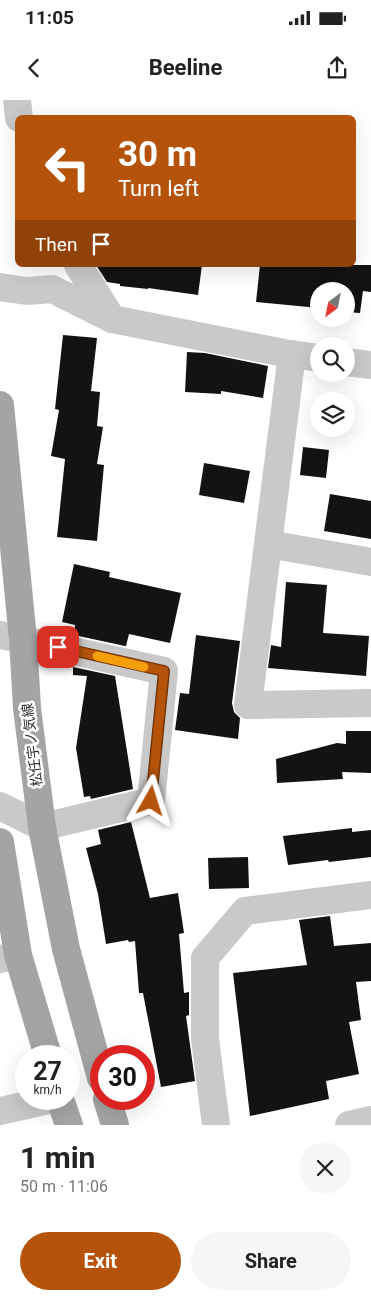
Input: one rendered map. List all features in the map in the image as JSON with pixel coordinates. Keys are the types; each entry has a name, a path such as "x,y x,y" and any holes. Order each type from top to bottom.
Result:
{"main road":[{"name":"松任宇ノ気線","path":"0,405 11,637 27,708 42,827 66,949 92,1045"},
{"path":"0,842 9,957 44,1045"},
{"path":"64,1110 69,1125"},
{"path":"110,1110 114,1125"}],"street":[{"path":"17,100 19,115"},
{"path":"52,289 68,267"},
{"path":"79,267 112,320"},
{"path":"0,287 27,291 52,289 112,320 310,357"},
{"path":"292,354 248,705 371,703"},
{"path":"355,363 371,365"},
{"path":"268,544 371,562"},
{"path":"0,806 42,827 151,801 164,671 11,637"},
{"path":"216,1125 206,1039 205,958 245,910 371,895"},
{"path":"0,1111 15,1108"},
{"path":"349,1125 371,1120"}],"building":[{"path":"356,265 371,265 371,292 363,291 360,313 355,313 355,282 310,282 310,307 256,302 260,267 356,267"},
{"path":"97,267 202,267 198,295 120,286 120,284 107,282"},
{"path":"63,335 97,338 91,391 100,392 97,426 103,427 97,464 104,465 97,541 57,537 65,459 51,456 59,410 55,409"},
{"path":"187,352 205,353 268,366 263,398 221,391 221,394 185,392"},
{"path":"303,447 329,450 326,478 300,475"},
{"path":"204,463 250,471 244,503 199,495"},
{"path":"330,494 371,501 371,539 324,531"},
{"path":"74,564 110,572 109,577 181,593 170,643 129,634 125,646 74,635 75,625 62,622"},
{"path":"286,582 327,585 323,633 369,636 366,676 268,668 271,645 281,647"},
{"path":"196,635 240,641 232,703 234,712 240,718 238,739 175,730 180,693 189,694"},
{"path":"73,667 115,676 133,789 91,799 90,796 84,797 76,748 87,676 73,675"},
{"path":"346,731 371,731 371,773 342,772 343,779 277,783 276,759 337,743 346,744"},
{"path":"131,822 150,898 178,893 184,933 179,934 184,993 189,992 189,1015 186,1016 195,1081 161,1087 155,1056 155,1045 153,1045 143,993 139,993 135,941 129,942 128,940 106,944 98,894 86,848 101,844 98,830"},
{"path":"352,828 352,832 371,830 371,857 288,865 283,836"},
{"path":"248,857 249,888 209,889 208,858"},
{"path":"330,916 334,946 371,943 371,981 356,982 361,1020 349,1022 359,1074 326,1081 329,1099 250,1116 233,973 307,965 299,920"}],"slow traffic":[{"path":"97,656 144,667"}],"route":[{"path":"58,647 164,671 151,801"}]}
